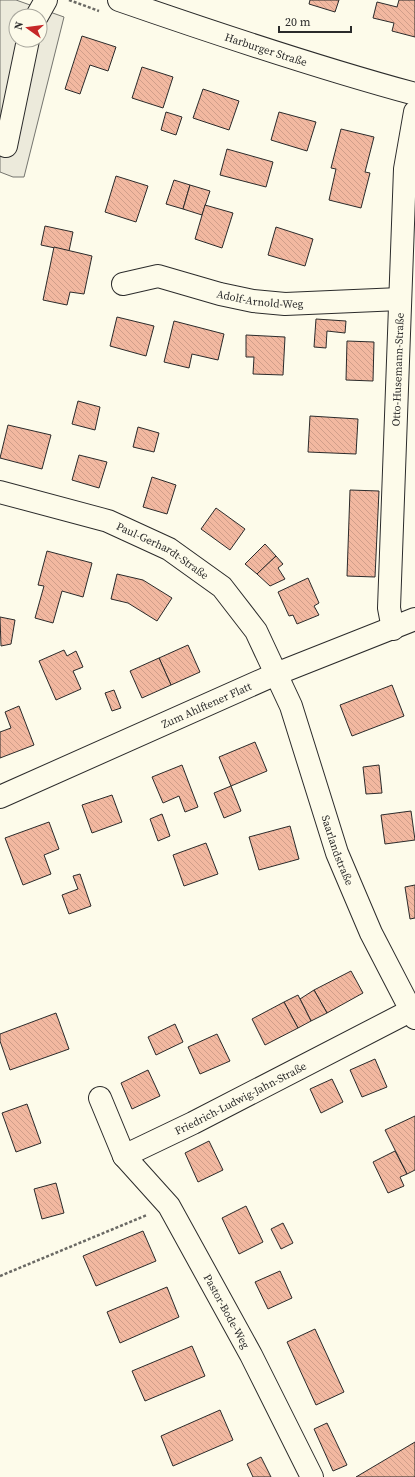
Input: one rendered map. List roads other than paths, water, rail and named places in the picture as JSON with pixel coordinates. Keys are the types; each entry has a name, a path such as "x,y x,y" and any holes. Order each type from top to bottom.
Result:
{"street":[{"name":"Harburger Straße","path":"119,0 203,30 344,75 415,94"},
{"path":"0,144 6,146 27,48"},
{"name":"Otto-Husemann-Straße","path":"394,629 389,608 405,169 414,117"},
{"name":"Adolf-Arnold-Weg","path":"123,284 158,276 253,301 285,304 400,299"},
{"name":"Paul-Gerhardt-Straße","path":"0,492 108,521 169,549 222,587 256,631 276,674"},
{"name":"Zum Ahlftener Flatt","path":"0,797 276,674 415,620"},
{"name":"Saarlandstraße","path":"276,674 291,706 337,853 371,933 413,1015"},
{"name":"Friedrich-Ludwig-Jahn-Straße","path":"124,1156 413,1015"},
{"path":"100,1098 124,1156"},
{"name":"Pastor-Bode-Weg","path":"124,1156 169,1206 251,1354 312,1477"}]}
